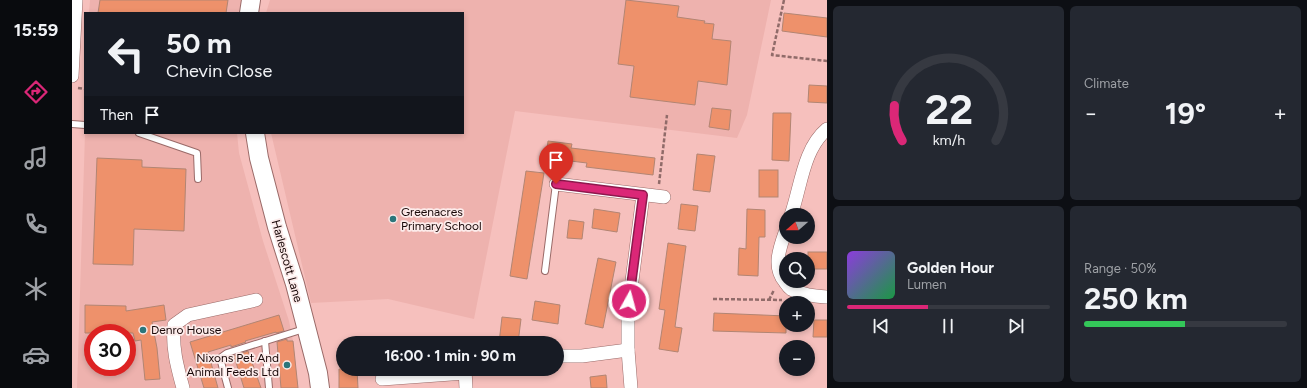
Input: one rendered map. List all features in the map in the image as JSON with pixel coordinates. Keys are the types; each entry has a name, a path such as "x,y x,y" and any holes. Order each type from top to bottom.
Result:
{"street":[{"path":"72,76 76,0"},
{"path":"249,12 251,0"},
{"path":"793,208 802,173 810,151 817,139 827,129"},
{"name":"Harlescott Lane","path":"254,134 277,227 295,284 318,373 320,388"},
{"path":"556,184 661,197"},
{"path":"632,388 628,350 628,312 643,195"},
{"path":"781,244 777,262 780,276 790,288 806,294 827,297"},
{"path":"183,388 174,353 174,325 188,315 256,300"},
{"path":"564,356 582,356 628,350"},
{"path":"382,379 413,376"},
{"path":"465,376 466,388"}],"lane":[{"path":"72,124 84,125"},
{"path":"142,134 197,152 198,179"},
{"path":"545,271 556,184"},
{"path":"228,388 220,358 227,353 306,329"},
{"path":"265,341 269,388"}],"path":[{"path":"784,0 772,55 827,61"},
{"path":"661,197 667,115"},
{"path":"713,299 779,300"}],"shaded area":[{"path":"90,0 241,0 239,12 89,12"},
{"name":"Greenacres Primary School","path":"270,0 771,0 747,115 737,138 515,111 474,319 388,299 311,303 271,134 464,134 464,12 266,12"},
{"path":"85,134 237,134 239,153 263,241 289,321 293,341 298,388 77,388"}],"building":[{"path":"100,0 228,0 226,12 98,12"},
{"path":"626,0 679,6 677,17 705,21 704,23 714,24 712,39 731,41 727,85 698,81 695,105 630,97 634,66 618,64"},
{"path":"784,13 827,18 827,37 782,31"},
{"path":"809,85 827,86 827,103 808,102"},
{"path":"712,108 731,110 729,130 709,127"},
{"path":"773,113 791,113 789,161 772,160"},
{"path":"548,141 572,144 571,148 655,158 653,175 586,167 587,163 546,158"},
{"path":"697,154 715,156 710,192 693,190"},
{"path":"97,158 142,160 142,167 186,169 184,231 134,229 133,265 93,264"},
{"path":"759,170 778,170 778,197 759,197"},
{"path":"526,171 544,173 527,279 510,276"},
{"path":"681,204 698,206 695,231 678,229"},
{"path":"594,209 620,213 617,232 592,228"},
{"path":"747,209 765,210 765,237 759,237 758,276 738,275 739,248 746,249"},
{"path":"569,220 584,222 582,239 567,238"},
{"path":"668,243 686,246 675,327 682,328 678,352 659,349 665,310 659,309"},
{"path":"815,252 827,252 827,269 815,269"},
{"path":"598,258 616,262 603,328 585,324"},
{"path":"535,301 560,305 558,324 532,320"},
{"path":"85,305 126,306 126,311 164,305 166,320 152,322 157,348 160,379 145,380 141,340 136,341 136,324 85,324"},
{"path":"714,313 779,316 779,332 786,333 713,331"},
{"path":"279,315 284,331 245,341 246,342 231,347 231,345 208,352 218,388 204,388 190,342"},
{"path":"502,317 521,319 519,336 500,336"},
{"path":"815,320 827,320 827,337 813,337 813,332 815,332"},
{"name":"Nixons Pet And Animal Feeds Ltd","path":"287,339 287,341 293,341 298,388 281,388 277,342"},
{"path":"248,351 261,388 244,388 234,356"},
{"path":"606,375 607,388 591,388 590,377"},
{"path":"339,376 357,376 358,388 339,388"}],"place":[{"name":"Greenacres Primary School","path":"393,219"},
{"name":"Denro House","path":"143,330"},
{"name":"Nixons Pet And Animal Feeds Ltd","path":"287,365"}],"route":[{"path":"556,184 643,195 629,301"}]}
